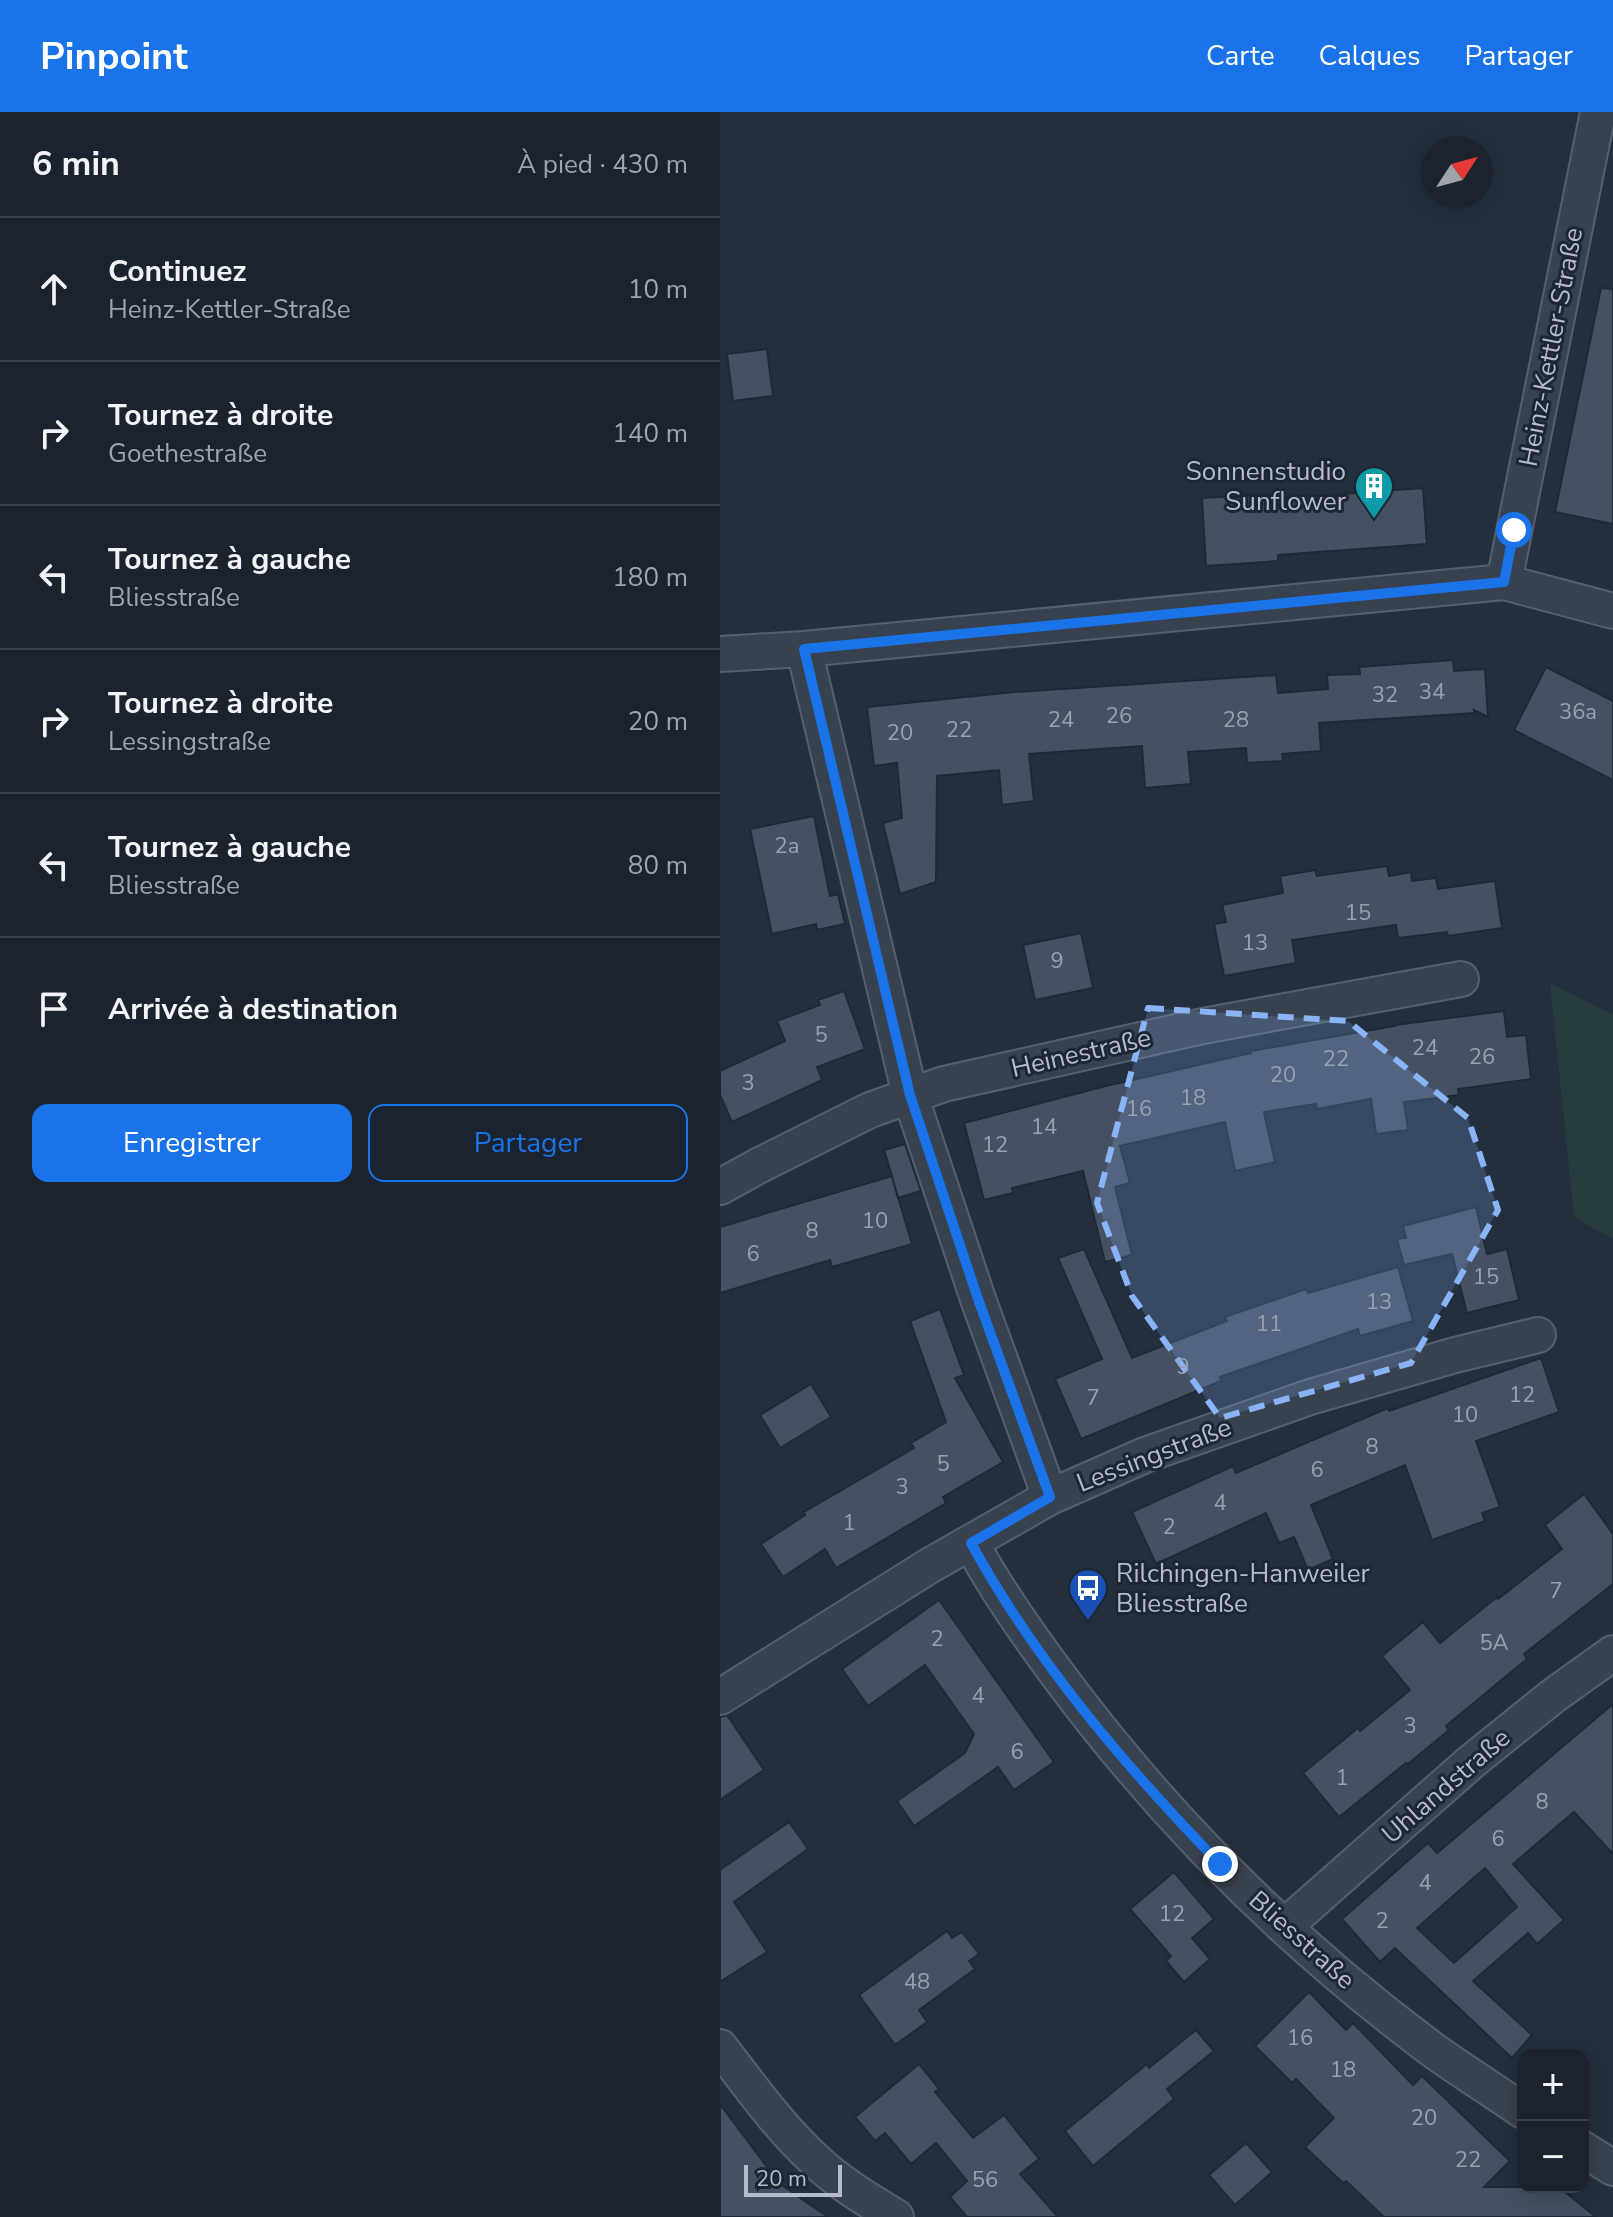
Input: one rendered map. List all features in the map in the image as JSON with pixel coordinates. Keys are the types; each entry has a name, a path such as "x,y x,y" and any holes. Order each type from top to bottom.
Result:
{"street":[{"name":"Heinz-Kettler-Straße","path":"1504,582 1598,112"},
{"path":"720,654 804,649 1504,582 1613,611"},
{"path":"804,649 910,1095 978,1299 1050,1497"},
{"name":"Heinestraße","path":"720,1187 870,1110 944,1084 1203,1026 1461,979"},
{"name":"Lessingstraße","path":"720,1697 929,1566 1050,1497 1145,1455 1310,1397 1455,1355 1538,1335"},
{"name":"Bliesstraße","path":"971,1543 994,1586 1109,1743 1188,1831 1345,1980 1434,2050 1517,2107"},
{"name":"Uhlandstraße","path":"1285,1926 1471,1762 1553,1696 1613,1653"},
{"path":"720,2047 783,2128 817,2162 896,2217"},
{"path":"1589,2153 1613,2168"}],"highlighted area":[{"path":"1148,1008 1348,1021 1468,1118 1498,1210 1411,1363 1220,1418 1132,1296 1097,1203"}],"green space":[{"path":"1550,983 1613,1015 1613,1239 1574,1217"}],"building":[{"path":"1601,288 1613,289 1613,524 1555,512"},
{"path":"767,349 773,396 733,401 727,354"},
{"path":"1423,488 1427,544 1278,555 1278,561 1206,566 1202,498 1274,494 1274,499"},
{"path":"1453,660 1454,671 1485,669 1488,717 1474,710 1475,713 1319,723 1321,751 1282,754 1283,761 1247,763 1246,748 1188,752 1191,784 1145,788 1142,746 1029,754 1034,801 1002,805 999,770 937,776 936,882 900,894 883,823 902,818 897,763 874,766 867,707 1015,692 1276,675 1278,693 1328,689 1327,675 1360,674 1359,667"},
{"path":"1546,667 1613,701 1613,780 1514,730"},
{"path":"814,816 830,896 838,894 845,924 817,930 816,924 772,934 750,829"},
{"path":"1387,866 1389,876 1411,872 1412,881 1436,878 1438,889 1495,881 1502,928 1448,936 1447,932 1398,938 1396,925 1292,940 1296,963 1224,976 1214,924 1226,922 1222,905 1283,893 1280,876 1315,870 1317,876"},
{"path":"1081,933 1093,988 1035,1000 1023,945"},
{"path":"844,991 865,1049 817,1067 822,1080 732,1122 720,1095 720,1071 785,1041 777,1021 820,1005 818,1000"},
{"path":"1504,1011 1507,1037 1526,1035 1531,1079 1458,1089 1459,1095 1404,1102 1408,1130 1376,1134 1371,1099 1317,1109 1316,1104 1264,1112 1275,1162 1235,1171 1225,1122 1120,1146 1130,1183 1115,1187 1132,1255 1105,1262 1083,1171 1012,1188 1013,1193 984,1200 964,1123 1251,1051 1395,1025"},
{"path":"905,1144 921,1191 898,1198 912,1244 832,1267 830,1260 720,1293 720,1227 892,1176 884,1150"},
{"path":"1476,1207 1487,1254 1507,1249 1519,1300 1467,1313 1452,1254 1404,1265 1397,1239 1406,1238 1403,1226"},
{"path":"1084,1249 1132,1358 1227,1321 1225,1317 1306,1289 1308,1293 1398,1267 1413,1321 1360,1336 1358,1329 1220,1377 1221,1381 1081,1439 1055,1379 1102,1359 1058,1258"},
{"path":"940,1309 964,1375 955,1378 1003,1462 943,1497 946,1503 836,1568 825,1549 783,1577 761,1544 805,1515 804,1512 914,1448 911,1443 946,1422 910,1321"},
{"path":"1541,1358 1559,1412 1476,1441 1500,1507 1482,1513 1485,1521 1432,1540 1405,1465 1311,1505 1333,1559 1308,1570 1294,1537 1279,1543 1266,1513 1156,1564 1132,1512 1233,1466 1236,1473 1388,1408 1389,1411"},
{"path":"811,1384 831,1417 780,1448 760,1415"},
{"path":"1584,1494 1613,1534 1613,1584 1524,1654 1527,1659 1446,1726 1449,1730 1339,1817 1303,1773 1410,1690 1382,1656 1423,1622 1440,1643 1562,1549 1545,1525"},
{"path":"939,1600 1054,1762 1014,1790 998,1767 914,1826 897,1801 965,1753 974,1734 925,1665 868,1706 842,1669"},
{"path":"1613,1704 1613,1854 1574,1812 1513,1864 1564,1920 1537,1944 1528,1933 1473,1981 1532,2035 1512,2058 1395,1948 1380,1962 1342,1919 1428,1843 1437,1853","holes":["1485,1868 1517,1907 1454,1963 1417,1928"]},
{"path":"727,1715 764,1770 720,1800 720,1717"},
{"path":"789,1822 808,1849 734,1902 767,1952 720,1982 720,1870"},
{"path":"1174,1872 1214,1919 1192,1938 1210,1959 1184,1982 1166,1961 1171,1956 1130,1909"},
{"path":"947,1931 952,1938 962,1932 979,1954 969,1961 975,1969 919,2010 927,2022 895,2045 859,1995"},
{"path":"1309,1992 1346,2030 1353,2023 1413,2085 1422,2076 1510,2161 1484,2187 1517,2187 1517,2193 1566,2193 1596,2217 1384,2217 1305,2147 1334,2118 1296,2079 1292,2083 1255,2046"},
{"path":"1196,2030 1214,2051 1167,2089 1174,2099 1093,2166 1065,2131 1147,2064 1149,2068"},
{"path":"919,2064 939,2089 935,2092 973,2138 1004,2115 1039,2159 1020,2174 1058,2217 967,2217 950,2197 967,2181 936,2143 911,2164 885,2133 875,2141 855,2117"},
{"path":"720,2104 779,2183 828,2217 720,2217"},
{"path":"1246,2143 1272,2172 1235,2205 1209,2175"}],"place":[{"name":"Sonnenstudio Sunflower","path":"1374,520"},
{"name":"Rilchingen-Hanweiler Bliesstraße","path":"1088,1622"}],"route":[{"path":"1220,1864 1156,1798 1109,1743 994,1586 971,1543 1050,1497 978,1299 910,1095 804,649 1504,582 1514,530"}]}
